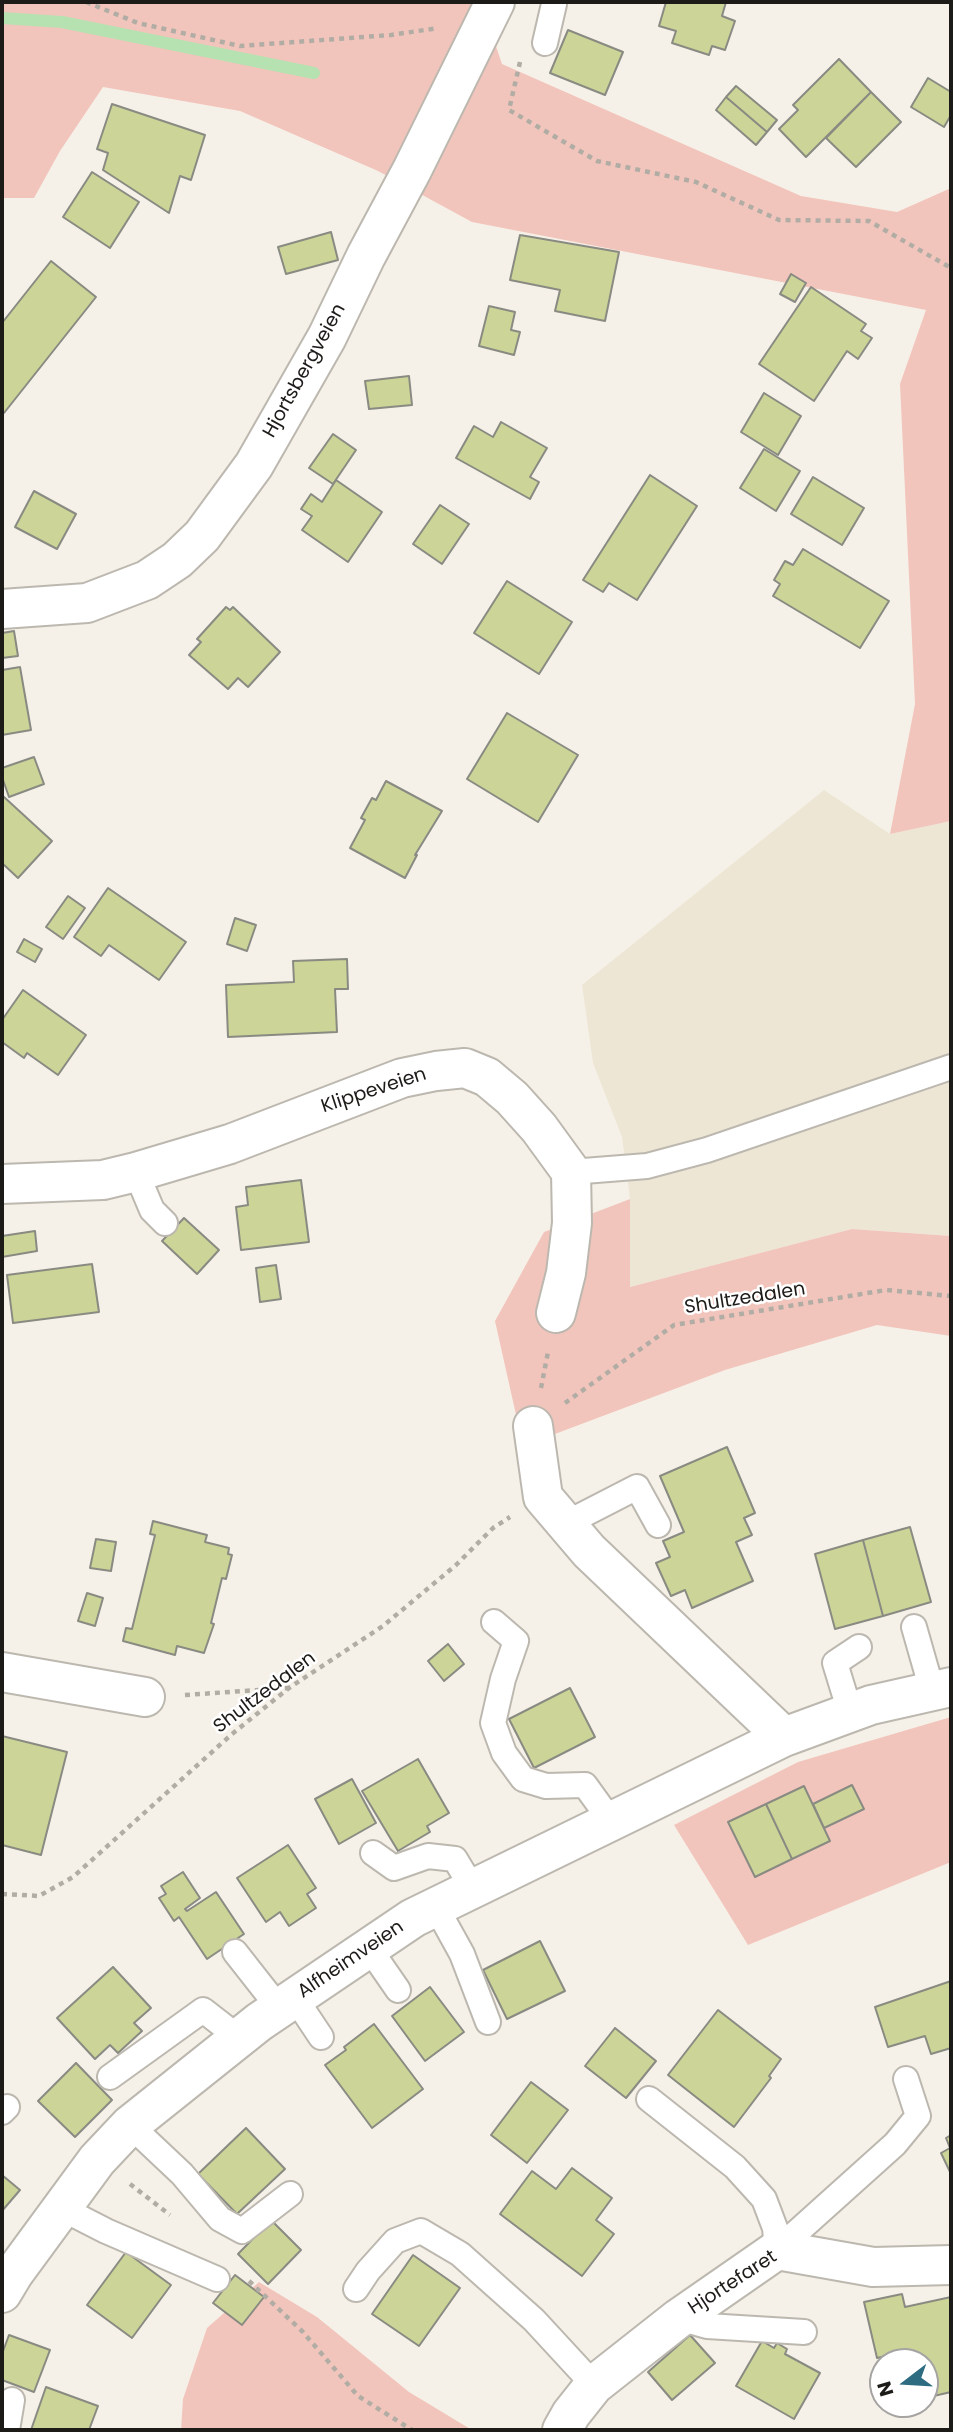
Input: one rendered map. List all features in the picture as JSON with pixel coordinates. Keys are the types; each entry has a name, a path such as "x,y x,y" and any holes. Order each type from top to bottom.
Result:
{"street":[{"name":"Hjortsbergveien","path":"2,608 87,603 147,580 177,560 202,536 254,465 327,337 495,2"},
{"name":"Klippeveien","path":"2,1184 103,1180 136,1172 230,1144 402,1078 436,1071 465,1069 487,1077 512,1098 539,1128 570,1172"},
{"path":"556,1313 566,1273 572,1223 570,1172"},
{"path":"533,1426 554,1510 589,1551 784,1737"},
{"path":"2,1672 145,1697"},
{"name":"Alfheimveien","path":"2,2293 13,2273 97,2160 130,2125 239,2038 413,1918 784,1737 871,1705 942,1689"},
{"name":"Hjortefaret","path":"562,2430 570,2414 594,2385 679,2318 777,2250 873,2267 951,2265"}],"lane":[{"path":"545,43 554,4"},
{"path":"570,1172 647,1166 695,1153 951,1068"},
{"path":"136,1172 152,1210 165,1223"},
{"path":"554,1510 637,1487 658,1525"},
{"path":"494,1622 516,1641 503,1679 493,1723 504,1753 523,1779 547,1786 585,1785 611,1821"},
{"path":"914,1627 942,1689"},
{"path":"850,1712 835,1663 859,1647"},
{"path":"373,1853 394,1868 428,1856 455,1858 472,1889"},
{"path":"436,1907 462,1954 488,2022"},
{"path":"369,1948 398,1990"},
{"path":"235,1952 321,2036"},
{"path":"110,2077 203,2010 239,2038"},
{"path":"777,2250 895,2144 918,2116 906,2079"},
{"path":"649,2099 735,2167 764,2199 775,2228 777,2250"},
{"path":"130,2125 181,2174 220,2219 242,2231 290,2194"},
{"path":"61,2208 106,2231 217,2279"},
{"path":"356,2288 395,2241 421,2231 460,2254 534,2320 594,2385"},
{"path":"679,2318 707,2326 804,2332"},
{"path":"7,2430 12,2400"}],"path":[{"path":"86,2 138,23 240,46 391,36 449,26"},
{"path":"521,56 509,110 597,161 695,181 779,220 869,220 951,268"},
{"name":"Shultzedalen","path":"533,1426 674,1325 886,1290 951,1296"},
{"path":"533,1426 556,1313"},
{"name":"Shultzedalen","path":"2,1894 39,1896 73,1877 232,1734 289,1688 383,1626 456,1565 493,1528 554,1510"},
{"path":"145,1697 289,1688"},
{"path":"97,2160 177,2221"},
{"path":"247,2279 302,2331 358,2396 412,2430"}],"shaded area":[{"path":"2,2 481,2 502,64 801,196 897,212 951,188 951,821 890,834 915,704 900,384 926,310 472,222 378,171 240,111 103,87 60,151 34,198 2,198"},
{"path":"824,790 890,834 951,821 951,1236 852,1229 630,1287 630,1199 622,1137 593,1063 582,985"},
{"path":"630,1199 630,1287 852,1229 951,1236 951,1336 877,1325 725,1370 523,1446 495,1321 544,1232"},
{"path":"951,1717 951,1862 748,1945 674,1825 798,1762"},
{"path":"259,2282 317,2317 409,2392 472,2430 181,2430 183,2399 207,2328"}],"building":[{"path":"666,2 726,2 722,16 735,21 725,50 712,46 709,55 672,43 676,31 659,26"},
{"path":"568,30 623,52 605,95 550,73"},
{"path":"839,59 871,92 806,157 779,129 798,110 793,105"},
{"path":"928,78 951,92 951,115 944,127 911,107"},
{"path":"736,86 777,120 767,132 726,97"},
{"path":"871,92 901,122 856,167 826,138"},
{"path":"726,97 767,132 756,145 716,110"},
{"path":"112,104 205,135 191,180 180,176 169,213 103,170 108,153 97,149"},
{"path":"92,172 139,202 110,248 63,217"},
{"path":"331,232 338,260 286,274 278,247"},
{"path":"520,235 619,252 605,321 555,311 560,290 510,280"},
{"path":"51,261 96,297 4,413 2,323"},
{"path":"791,274 806,283 795,302 780,294"},
{"path":"811,287 866,324 861,331 872,338 858,359 847,351 814,401 759,364"},
{"path":"489,306 515,312 511,330 520,332 514,355 479,346"},
{"path":"409,376 412,405 369,409 365,381"},
{"path":"764,393 801,416 778,455 741,432"},
{"path":"501,422 547,448 530,477 539,482 530,499 456,458 474,426 493,437"},
{"path":"333,434 356,450 333,484 309,468"},
{"path":"764,449 800,471 776,511 740,488"},
{"path":"650,475 697,506 637,600 609,583 603,592 583,580"},
{"path":"813,477 864,508 842,545 791,514"},
{"path":"336,480 382,512 348,562 302,530 312,516 301,509 311,494 322,502"},
{"path":"34,491 76,514 57,549 15,527"},
{"path":"440,505 469,524 442,564 413,544"},
{"path":"803,549 889,601 860,648 773,596 780,584 774,580 785,561 793,565"},
{"path":"507,581 572,622 539,674 474,633"},
{"path":"226,607 230,610 233,607 280,652 248,687 238,678 228,689 189,655 201,642 197,639"},
{"path":"14,631 18,656 2,658 2,633"},
{"path":"20,667 31,730 2,735 2,670"},
{"path":"507,713 578,755 538,822 467,779"},
{"path":"34,757 44,784 9,797 2,777 2,768"},
{"path":"386,781 442,811 415,855 405,878 350,848 365,820 361,818 372,798 376,800"},
{"path":"4,797 52,841 18,878 2,863"},
{"path":"108,888 186,942 159,980 109,945 101,956 74,937"},
{"path":"68,896 85,908 63,939 46,927"},
{"path":"235,918 256,925 247,951 227,944"},
{"path":"24,939 42,949 35,962 17,952"},
{"path":"347,959 348,989 335,989 337,1032 228,1037 226,985 294,982 293,961"},
{"path":"23,990 86,1035 58,1075 27,1053 24,1058 2,1042 2,1020"},
{"path":"301,1180 309,1242 241,1250 236,1207 248,1205 246,1187"},
{"path":"184,1218 219,1250 197,1274 162,1241"},
{"path":"35,1231 37,1251 2,1257 2,1236"},
{"path":"92,1264 99,1312 13,1323 7,1275"},
{"path":"276,1265 281,1299 260,1302 256,1268"},
{"path":"727,1447 755,1513 744,1518 752,1535 736,1542 753,1581 692,1608 685,1590 671,1596 656,1563 670,1557 663,1541 684,1532 660,1476"},
{"path":"153,1521 207,1535 205,1542 229,1548 228,1554 232,1555 226,1579 222,1578 211,1623 214,1624 204,1653 177,1646 175,1655 123,1641 126,1628 132,1629 155,1535 150,1534"},
{"path":"910,1527 931,1602 883,1616 863,1540"},
{"path":"96,1539 116,1542 111,1571 90,1568"},
{"path":"863,1540 883,1616 835,1629 815,1554"},
{"path":"87,1593 103,1598 95,1626 78,1621"},
{"path":"448,1644 464,1664 444,1681 428,1661"},
{"path":"570,1688 595,1737 534,1768 509,1719"},
{"path":"2,1736 67,1752 41,1855 2,1845"},
{"path":"418,1759 449,1813 427,1826 430,1832 398,1851 362,1791"},
{"path":"352,1779 376,1823 339,1844 315,1799"},
{"path":"852,1785 864,1809 824,1828 813,1804"},
{"path":"804,1786 830,1841 792,1859 766,1804"},
{"path":"766,1804 792,1859 755,1877 728,1822"},
{"path":"288,1845 316,1888 307,1894 316,1908 289,1926 280,1912 266,1922 237,1878"},
{"path":"183,1872 200,1898 185,1909 187,1911 216,1892 244,1934 207,1959 179,1917 174,1921 159,1898 166,1894 161,1886"},
{"path":"540,1941 565,1991 507,2019 483,1970"},
{"path":"113,1967 151,2008 134,2023 142,2031 118,2053 110,2045 95,2059 57,2018"},
{"path":"951,1981 951,2048 931,2054 925,2036 888,2047 875,2007"},
{"path":"430,1987 464,2032 425,2061 392,2016"},
{"path":"718,2010 781,2059 769,2076 771,2078 734,2127 668,2075"},
{"path":"374,2024 423,2089 372,2128 325,2065"},
{"path":"615,2028 656,2061 626,2098 585,2066"},
{"path":"76,2063 112,2100 75,2137 38,2101"},
{"path":"531,2082 568,2110 527,2163 491,2135"},
{"path":"246,2128 285,2169 237,2214 198,2174"},
{"path":"951,2135 951,2174 941,2153 950,2148 946,2138"},
{"path":"572,2168 612,2198 596,2220 614,2234 582,2276 500,2214 532,2171 556,2189"},
{"path":"2,2175 20,2190 2,2211"},
{"path":"271,2220 301,2250 268,2284 238,2254"},
{"path":"126,2252 171,2285 132,2338 87,2305"},
{"path":"413,2255 460,2288 419,2346 372,2314"},
{"path":"235,2275 264,2297 242,2325 213,2303"},
{"path":"902,2294 905,2307 951,2297 951,2392 939,2395 939,2348 875,2348 864,2302"},
{"path":"9,2335 50,2350 34,2392 2,2380 2,2354"},
{"path":"690,2335 715,2363 672,2400 648,2372"},
{"path":"762,2341 774,2348 777,2343 787,2349 785,2354 820,2373 794,2419 736,2386"},
{"path":"46,2387 98,2406 89,2430 31,2430"}],"waterway":[{"path":"2,18 62,22 314,73"}]}
